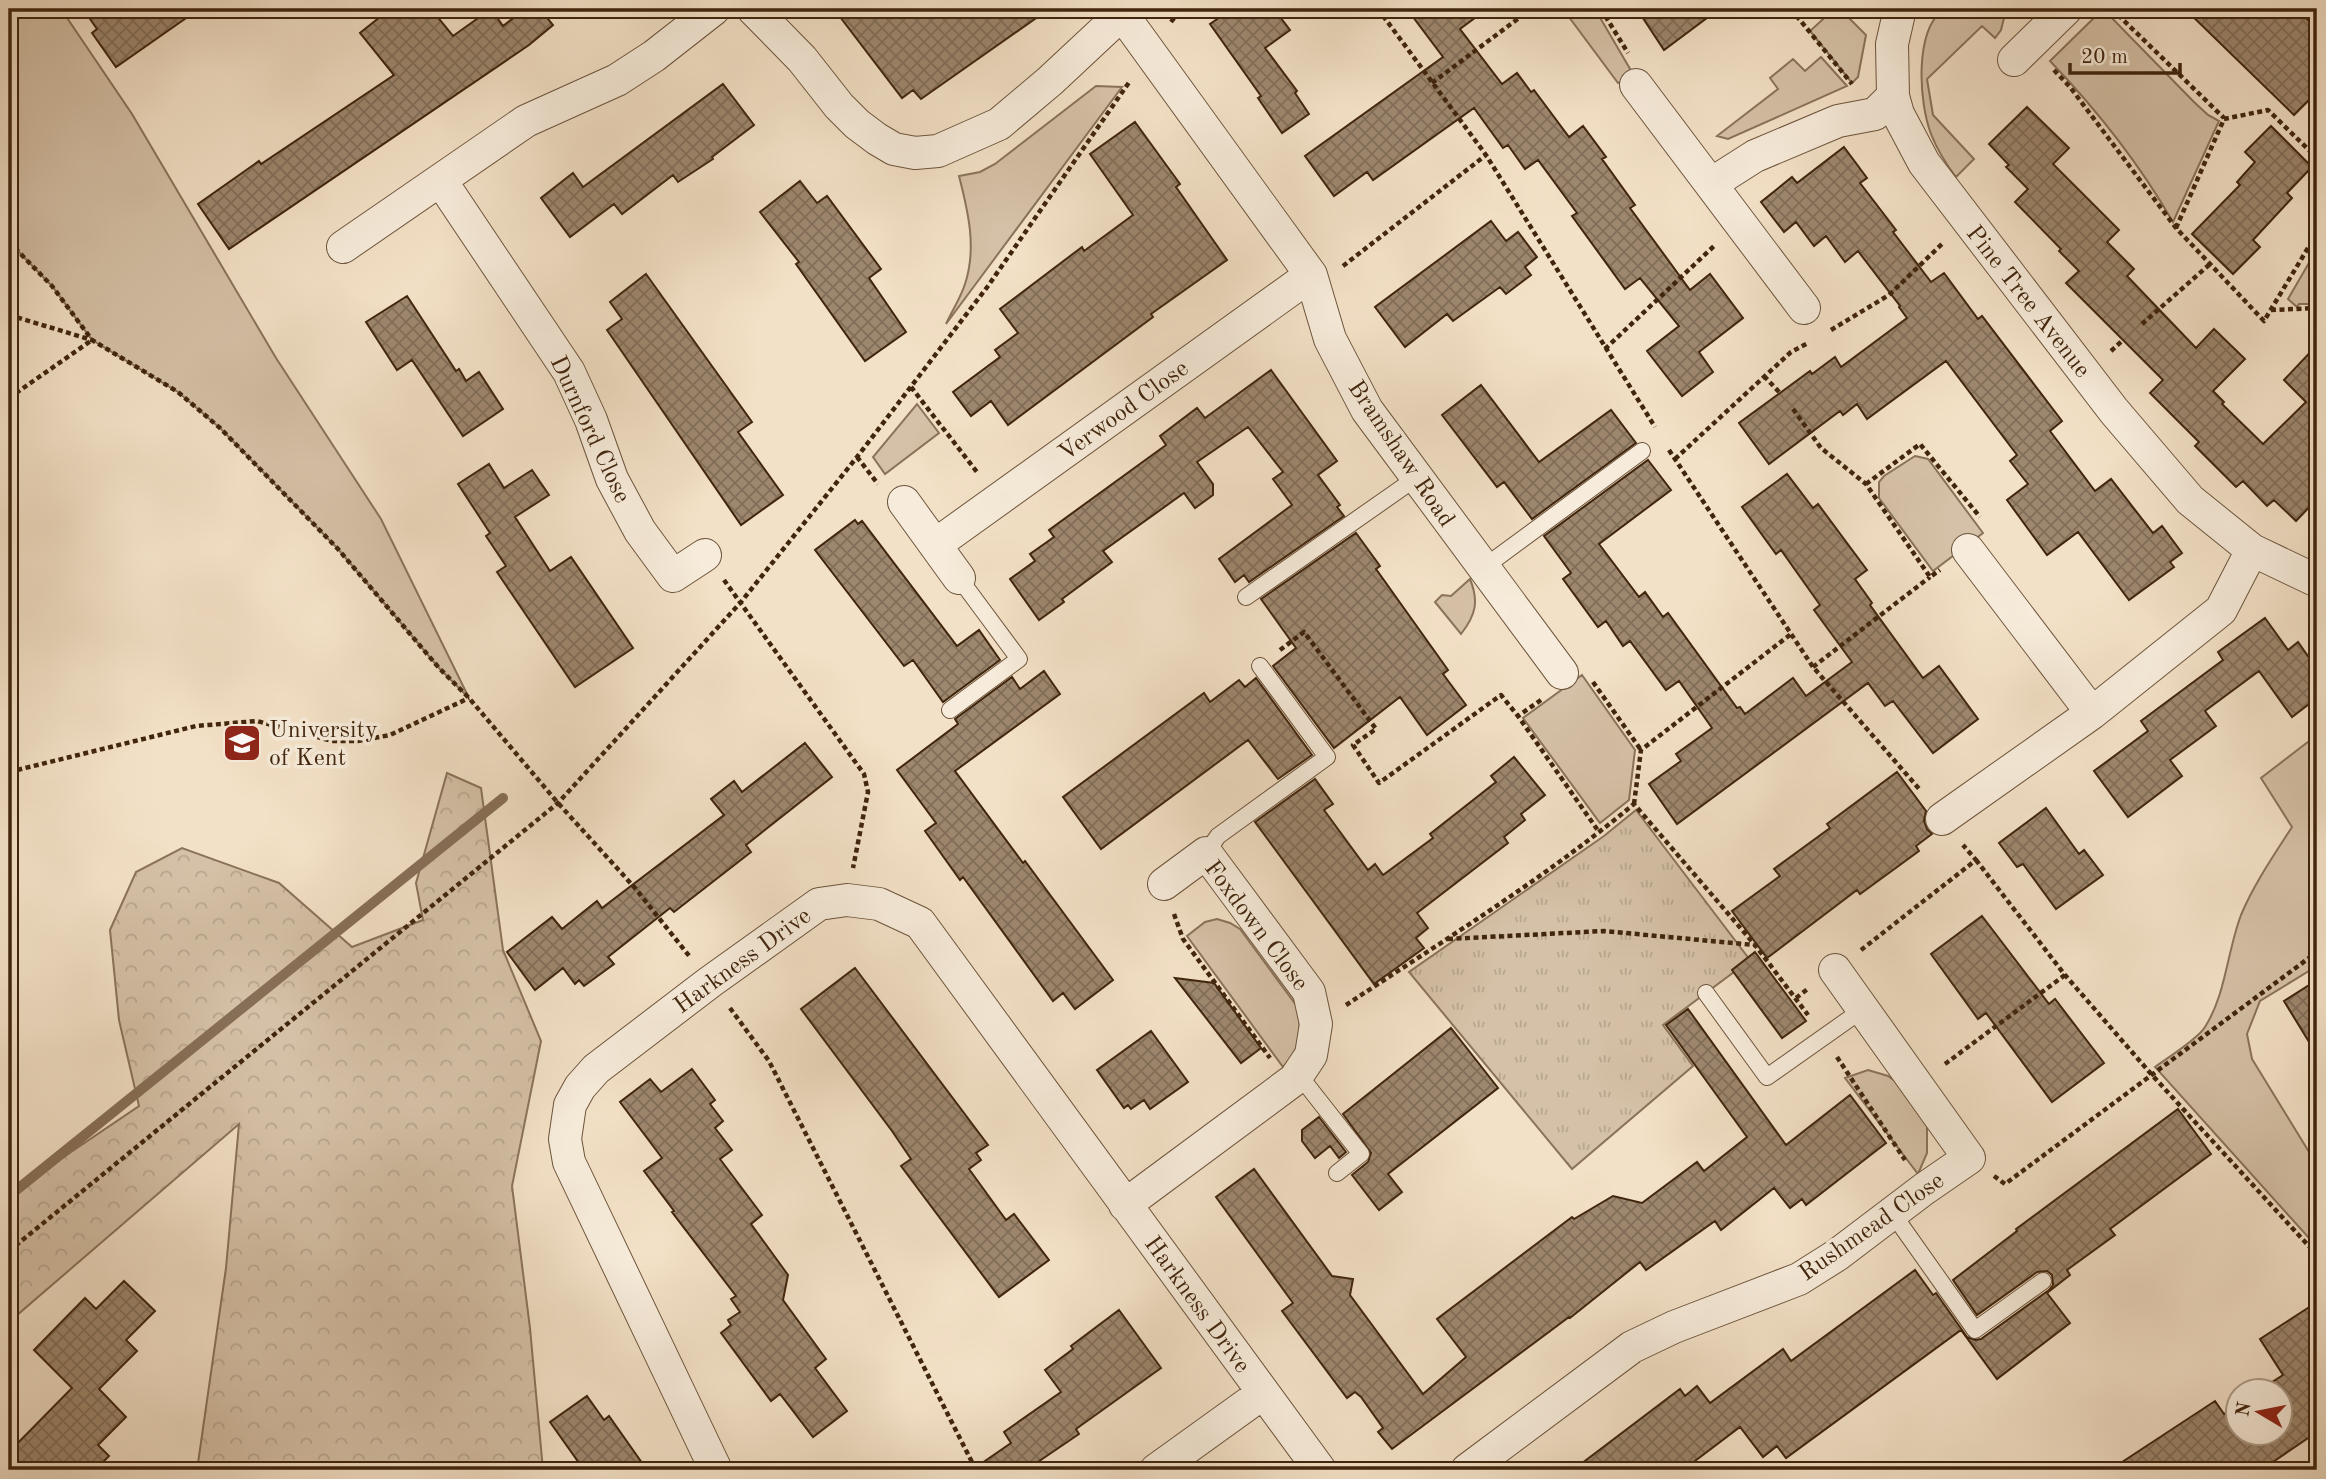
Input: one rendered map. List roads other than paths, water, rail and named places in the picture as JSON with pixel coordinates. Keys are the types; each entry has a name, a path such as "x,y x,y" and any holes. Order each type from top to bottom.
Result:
{"street":[{"path":"343,247 526,121 617,80 654,56 714,9"},
{"path":"752,9 802,59 839,106 857,124 894,149 915,153 938,151 999,124 1124,12"},
{"name":"Pine Tree Avenue","path":"1900,9 1892,44 1884,105 1898,114 1924,163 2114,411 2190,500 2252,550 2317,581"},
{"name":"Bramshaw Road","path":"1124,12 1311,275 1330,339 1367,410 1567,682"},
{"path":"2014,60 2053,13"},
{"path":"1636,85 1804,308"},
{"path":"1711,184 1766,151 1884,105"},
{"name":"Durnford Close","path":"441,181 569,372 591,420 612,479 640,531 673,576 705,555"},
{"name":"Verwood Close","path":"935,545 1311,275"},
{"path":"904,502 959,578"},
{"path":"1968,550 2092,713"},
{"path":"1942,819 2092,713 2221,610 2252,550"},
{"name":"Foxdown Close","path":"1125,1205 1294,1079 1311,1055 1316,1024 1309,992 1206,853 1164,884"},
{"name":"Harkness Drive","path":"716,1470 569,1162 565,1139 570,1105 580,1087 596,1069 710,982 819,904 847,900 879,904 920,923 1320,1470"},
{"name":"Rushmead Close","path":"1467,1470 1632,1348 1674,1326 1799,1279 1837,1255 1969,1158 1835,970"},
{"path":"1156,1470 1263,1393"}],"lane":[{"path":"1483,568 1642,452"},
{"path":"1246,597 1416,478"},
{"path":"950,710 1019,659 959,578"},
{"path":"1206,853 1218,836 1327,757 1260,666"},
{"path":"1706,993 1767,1077 1862,1010"},
{"path":"1294,1079 1361,1154 1337,1173"},
{"path":"1893,1214 1975,1330 2043,1281"}],"waterway":[{"path":"9,1196 503,798"}],"place":[{"name":"University of Kent","path":"242,743"}]}
